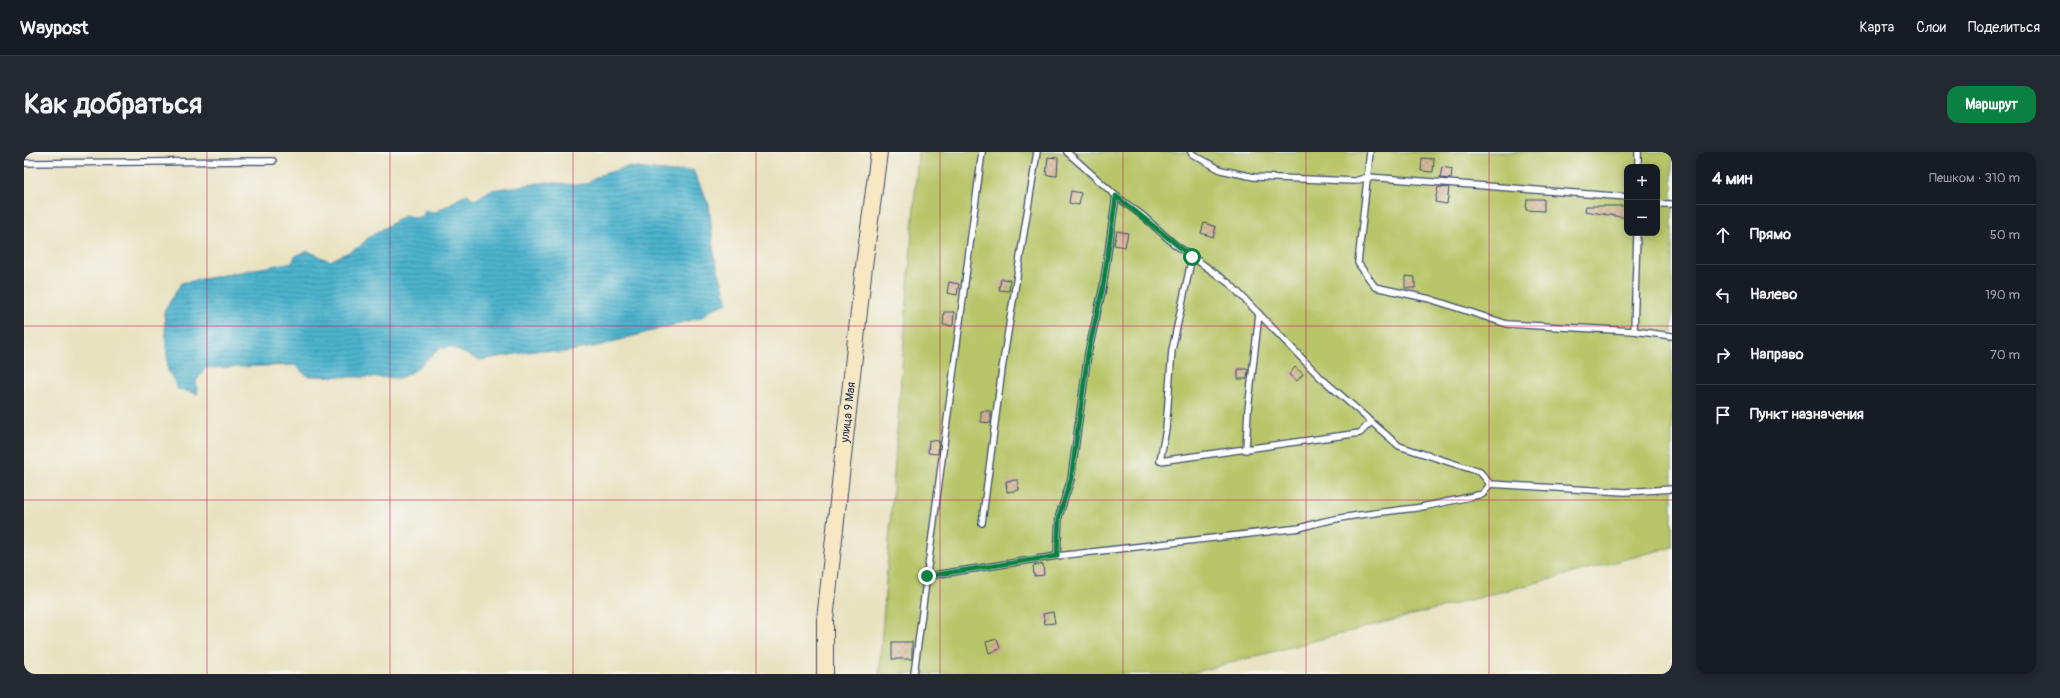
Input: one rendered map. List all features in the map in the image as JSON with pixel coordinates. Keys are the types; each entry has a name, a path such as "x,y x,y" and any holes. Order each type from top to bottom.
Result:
{"main road":[{"name":"улица 9 Мая","path":"825,674 825,620 864,266 879,152"}],"lane":[{"path":"914,674 982,152"},
{"path":"982,522 1002,369 1037,152"},
{"path":"1067,152 1116,196 1192,257 1230,284 1320,377 1399,446 1480,472 1490,484 1625,492 1672,489"},
{"path":"1191,152 1192,154 1221,170 1254,176 1355,181 1368,177 1624,197"},
{"path":"1370,152 1358,263 1375,287 1430,299 1507,324 1634,331 1672,336"},
{"path":"1638,152 1638,164"},
{"path":"24,164 273,161"},
{"path":"1057,556 1059,516 1071,479 1088,353 1103,287 1116,196"},
{"path":"1660,204 1672,204"},
{"path":"1634,331 1637,236"},
{"path":"1192,257 1172,350 1166,430 1160,461 1360,433 1371,422"},
{"path":"1246,450 1248,410 1259,314"},
{"path":"927,576 1057,556 1300,528 1376,512 1417,507 1482,494 1490,484"}],"green space":[{"path":"918,152 1672,152 1672,547 1188,674 879,674"}],"water":[{"path":"628,167 673,172 693,170 709,205 714,256 728,303 712,309 702,317 598,346 559,353 541,350 480,360 450,347 438,349 415,370 400,378 307,376 295,365 206,368 196,381 198,394 178,389 168,370 164,312 181,283 293,262 295,256 308,251 330,261 359,247 368,238 405,215 415,218 423,216 425,210 434,213 467,194 475,200 491,190 547,182 574,185 586,184 600,175"}],"building":[{"path":"1048,157 1058,158 1057,176 1046,175"},
{"path":"1422,158 1434,159 1433,172 1421,171"},
{"path":"1442,167 1452,169 1451,179 1440,178"},
{"path":"1438,187 1449,188 1447,204 1435,202"},
{"path":"1071,191 1081,193 1079,205 1069,203"},
{"path":"1527,199 1544,199 1544,211 1526,210"},
{"path":"1586,206 1624,206 1624,218 1585,211"},
{"path":"1204,223 1216,227 1213,237 1201,233"},
{"path":"1117,231 1128,233 1125,247 1114,245"},
{"path":"1405,276 1415,277 1415,288 1405,288"},
{"path":"1001,279 1010,280 1009,291 999,290"},
{"path":"949,282 959,284 957,295 947,293"},
{"path":"944,312 954,312 953,326 943,325"},
{"path":"1295,367 1303,374 1297,381 1289,375"},
{"path":"1238,369 1248,369 1247,379 1238,379"},
{"path":"981,411 991,411 991,423 981,422"},
{"path":"929,440 939,441 938,454 928,453"},
{"path":"1018,480 1019,490 1007,492 1006,481"},
{"path":"1043,564 1044,575 1034,576 1033,566"},
{"path":"1053,612 1055,623 1045,624 1043,614"},
{"path":"997,639 1000,649 989,653 986,642"},
{"path":"892,642 912,642 912,659 892,659"}],"route":[{"path":"927,576 1057,556 1059,516 1071,479 1088,353 1103,287 1116,196 1143,216 1173,243 1192,257"}]}
